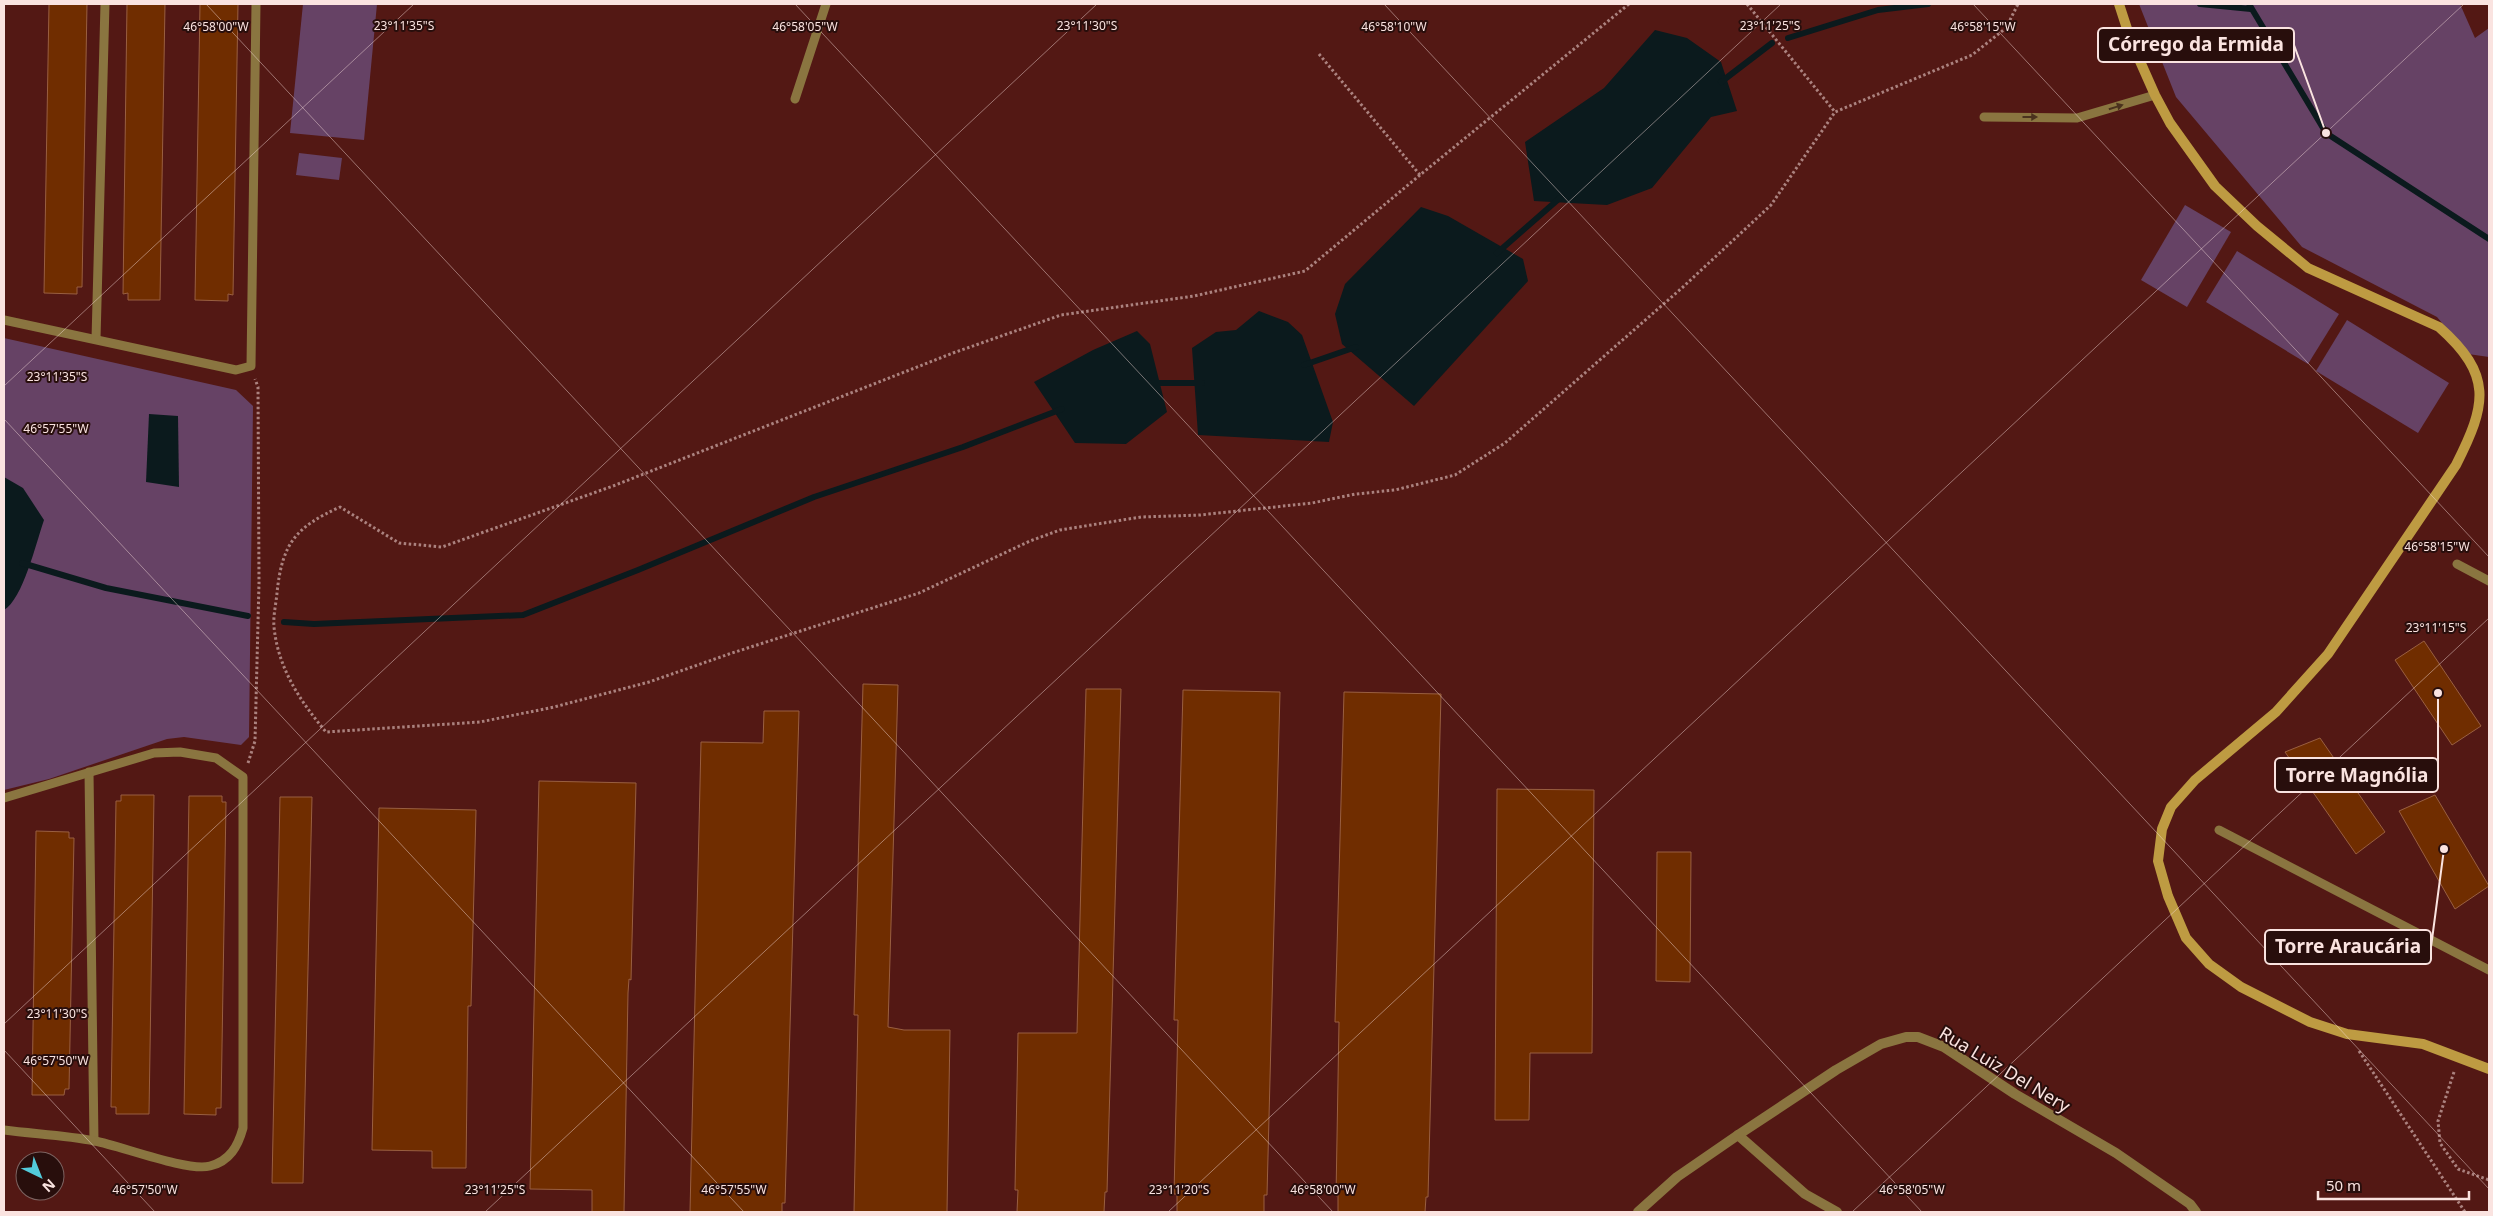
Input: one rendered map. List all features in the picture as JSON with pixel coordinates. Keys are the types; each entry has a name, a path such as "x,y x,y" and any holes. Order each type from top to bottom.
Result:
{"street":[{"path":"2119,4 2131,41 2155,96 2175,131 2215,186 2257,226 2308,268 2439,327 2457,342 2479,374 2481,395 2473,432 2456,464 2328,654 2276,712 2194,780 2171,807 2162,830 2158,861 2168,896 2186,938 2209,964 2240,987 2310,1022 2347,1034 2423,1044 2489,1069"},
{"name":"Rua Luiz Del Nery","path":"1638,1212 1677,1177 1836,1070 1881,1044 1896,1038 1918,1037 1944,1047 2015,1094 2116,1153 2190,1204 2196,1212"},
{"path":"1738,1135 1804,1194 1837,1212"}],"lane":[{"path":"96,339 105,4"},
{"path":"4,320 236,370 251,366 256,4"},
{"path":"795,99 826,4"},
{"path":"1984,117 2077,118 2155,96"},
{"path":"2457,564 2489,581"},
{"path":"4,798 154,753 180,752 216,758 243,777 243,1128 238,1145 232,1154 219,1163 198,1168 94,1141 4,1130"},
{"path":"89,772 94,1141"},
{"path":"2219,830 2489,970"}],"path":[{"path":"1629,4 1305,271 1194,296 1061,315 953,353 613,486 442,547 399,543 340,507 313,520 287,546 278,576 274,625 278,651 291,684 306,708 326,732 480,722 554,707 649,682 732,653 919,593 1030,541 1060,530 1142,517 1200,515 1312,503 1356,494 1395,490 1455,475 1505,443 1683,286 1771,205 1835,112 1972,55 2006,28 2018,4"},
{"path":"1747,4 1835,112"},
{"path":"1319,54 1420,175"},
{"path":"243,777 255,742 259,582 258,387 251,366"},
{"path":"2347,1034 2465,1212"},
{"path":"2458,1057 2438,1121 2440,1143 2458,1169 2489,1180"}],"shaded area":[{"path":"303,4 377,4 364,140 290,133"},
{"path":"2139,4 2460,4 2475,38 2489,28 2489,357 2468,354 2437,317 2302,247 2176,97"},
{"path":"1655,30 1687,38 1721,62 1737,111 1711,117 1652,188 1607,205 1534,201 1525,142 1604,88"},
{"path":"299,153 342,158 339,180 296,175"},
{"path":"2185,205 2231,232 2187,307 2141,280"},
{"path":"1421,207 1448,216 1523,259 1528,281 1414,406 1342,344 1335,314 1345,284"},
{"path":"2237,251 2339,314 2308,364 2206,302"},
{"path":"1259,311 1288,322 1302,335 1333,422 1329,442 1198,435 1192,348 1216,332 1236,330"},
{"path":"2347,320 2449,383 2418,433 2316,371"},
{"path":"1137,331 1150,344 1167,412 1126,444 1075,443 1034,382 1093,350"},
{"path":"4,338 236,390 253,406 249,737 241,745 184,737 167,739 49,779 4,790"},
{"path":"149,414 178,416 179,487 146,482"},
{"path":"4,477 23,488 44,520 23,583 11,604 4,610"}],"building":[{"path":"49,4 87,4 82,287 77,287 77,294 44,293"},
{"path":"127,4 165,4 160,300 128,300 128,293 123,294"},
{"path":"200,4 238,4 233,295 228,294 228,301 195,300"},
{"path":"2424,641 2481,726 2452,745 2395,660"},
{"path":"863,684 898,685 888,1027 904,1030 950,1030 947,1212 854,1212 858,1015 854,1015"},
{"path":"1086,689 1121,689 1107,1192 1105,1192 1104,1212 1017,1212 1018,1190 1015,1190 1018,1033 1077,1033"},
{"path":"1183,690 1280,692 1267,1195 1264,1195 1264,1212 1177,1212 1177,1194 1174,1194 1178,1020 1174,1020"},
{"path":"1344,692 1441,694 1428,1197 1426,1197 1425,1212 1338,1212 1338,1195 1336,1196 1339,1022 1335,1022"},
{"path":"764,711 799,711 785,1203 782,1203 782,1212 690,1212 701,742 763,743"},
{"path":"2320,738 2385,832 2356,854 2285,752"},
{"path":"539,781 636,783 631,980 629,979 628,993 624,1212 592,1212 592,1190 530,1189"},
{"path":"1497,789 1594,790 1592,1053 1530,1053 1529,1120 1495,1120"},
{"path":"121,795 154,795 149,1114 116,1114 116,1107 111,1107 116,801 121,801"},
{"path":"2435,795 2489,886 2455,909 2399,811"},
{"path":"189,796 222,796 222,802 226,802 221,1108 216,1108 216,1115 184,1114"},
{"path":"280,797 312,797 303,1183 272,1183"},
{"path":"379,808 476,810 471,1006 468,1006 466,1168 432,1168 432,1151 372,1150"},
{"path":"36,831 69,832 69,838 74,838 69,1089 65,1089 64,1095 32,1095"},
{"path":"1657,852 1691,852 1690,982 1656,981"}],"waterway":[{"path":"1788,38 1878,10 1928,4"},
{"path":"2200,4 2251,9"},
{"path":"2249,4 2326,133 2489,239"},
{"path":"1721,82 1772,43"},
{"path":"1497,253 1561,197"},
{"path":"1304,365 1356,347"},
{"path":"1152,383 1202,383"},
{"path":"284,622 314,624 523,615 638,570 814,497 963,447 1062,409"},
{"path":"22,563 106,588 248,616"}],"place":[{"name":"Córrego da Ermida","path":"2326,133"},
{"name":"Torre Magnólia","path":"2438,693"},
{"name":"Torre Araucária","path":"2444,849"}]}
